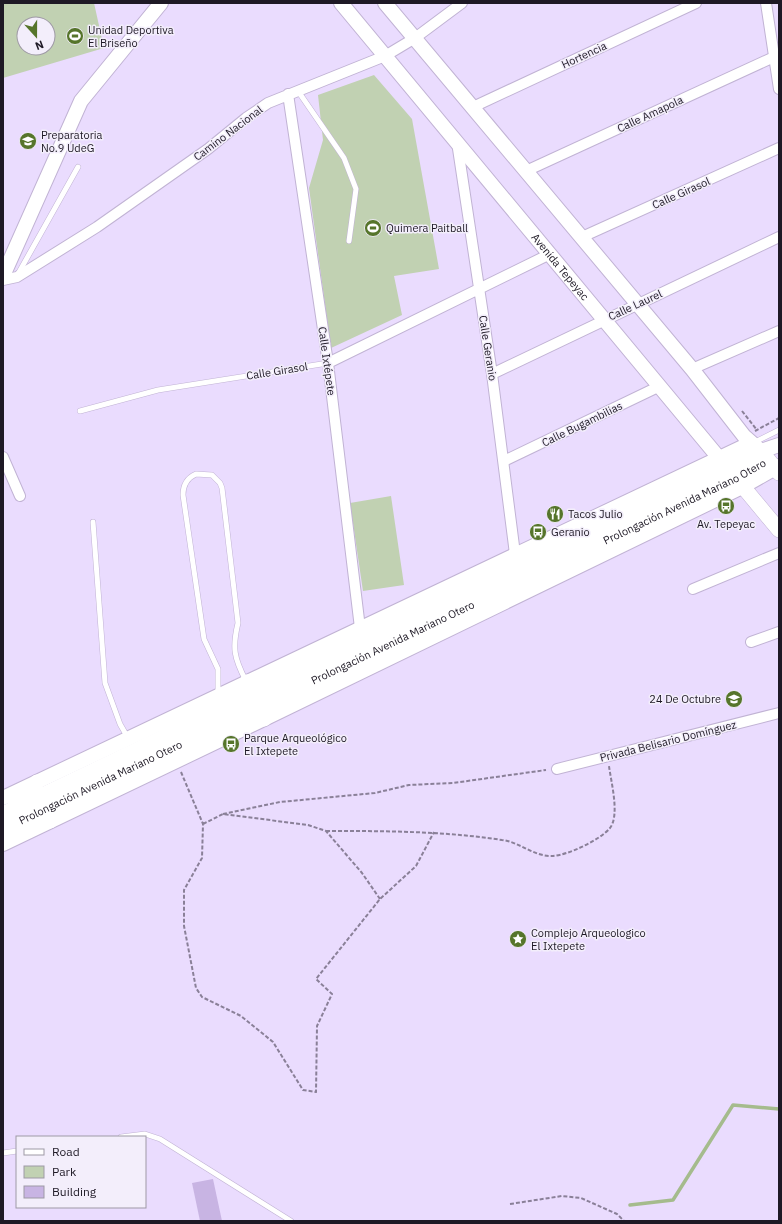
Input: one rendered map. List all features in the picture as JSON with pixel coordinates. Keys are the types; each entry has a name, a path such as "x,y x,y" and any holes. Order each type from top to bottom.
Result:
{"main road":[{"name":"Prolongación Avenida Mariano Otero","path":"6,815 289,685 731,473 769,460"},
{"name":"Avenida Tepeyac","path":"731,473 779,530"},
{"path":"247,682 289,685"},
{"path":"264,719 289,685"},
{"path":"6,815 37,782"},
{"path":"6,815 50,821"}],"street":[{"path":"10,276 82,101 161,3"},
{"name":"Avenida Tepeyac","path":"341,3 731,473"},
{"path":"385,3 769,460"},
{"name":"Camino Nacional","path":"3,280 96,227 208,149 268,102 385,56 415,38 462,3"},
{"name":"Hortencia","path":"473,107 696,3"},
{"path":"766,3 779,89"},
{"name":"Calle Amapola","path":"526,171 774,57"},
{"name":"Calle Ixtépete","path":"293,92 360,628"},
{"name":"Calle Geranio","path":"457,142 492,374 515,554"},
{"name":"Calle Girasol","path":"582,237 779,148"},
{"name":"Calle Laurel","path":"492,374 779,237"},
{"name":"Calle Girasol","path":"328,363 550,254"},
{"path":"692,369 779,331"},
{"name":"Calle Bugambilias","path":"504,461 660,386"},
{"name":"Prolongación Avenida Mariano Otero","path":"769,460 779,446"},
{"name":"Prolongación Avenida Mariano Otero","path":"37,782 515,554 769,460 779,450"},
{"path":"3,457 20,496"},
{"name":"Prolongación Avenida Mariano Otero","path":"3,844 264,719 731,473"},
{"path":"692,589 779,553"},
{"path":"751,642 779,632"},
{"name":"Privada Belisario Domínguez","path":"557,769 779,713"}],"lane":[{"path":"293,92 344,158 356,189 349,241"},
{"path":"10,276 78,167"},
{"name":"Calle Girasol","path":"80,411 158,390 328,363"},
{"path":"769,460 779,430"},
{"path":"217,696 219,690 218,669 204,639 183,495 183,489 187,480 196,474 212,475 220,483 222,488 238,623 234,638 234,652 247,682"},
{"path":"93,522 105,683 120,724 128,738"},
{"path":"129,1136 145,1134 160,1139 290,1221"},
{"path":"3,1153 16,1151"}],"path":[{"path":"758,430 779,418"},
{"path":"223,814 308,825 326,831 434,832 504,840 540,855 555,856 569,852 600,838 611,827 615,814 608,756"},
{"path":"176,761 203,824 202,858 184,890 184,926 196,988 202,997 241,1016 272,1042 303,1090 316,1092 317,1026 332,994 316,979 380,899 416,866 434,832"},
{"path":"203,824 223,814 280,802 375,793 409,785 453,783 557,769"},
{"path":"326,831 362,873 380,899"},
{"path":"510,1204 562,1196 577,1197 599,1205 616,1214 624,1221"}],"green space":[{"name":"Unidad Deportiva El Briseño","path":"3,3 94,3 104,48 3,78"},
{"name":"Quimera Paitball","path":"374,75 412,119 439,269 394,276 402,315 331,348 309,188 323,140 318,95"},
{"path":"391,496 404,585 363,591 350,503"}],"building":[{"path":"213,1179 222,1221 200,1221 192,1183"}],"waterway":[{"path":"630,1205 673,1200 733,1105 779,1109"}],"place":[{"name":"Unidad Deportiva El Briseño","path":"75,36"},
{"name":"Preparatoria No.9 UdeG","path":"28,141"},
{"name":"Quimera Paitball","path":"373,228"},
{"name":"Av. Tepeyac","path":"726,506"},
{"name":"Tacos Julio","path":"555,514"},
{"name":"Geranio","path":"538,532"},
{"name":"24 De Octubre","path":"734,699"},
{"name":"Parque Arqueológico El Ixtepete","path":"231,744"},
{"name":"Complejo Arqueologico El Ixtepete","path":"518,939"}]}
